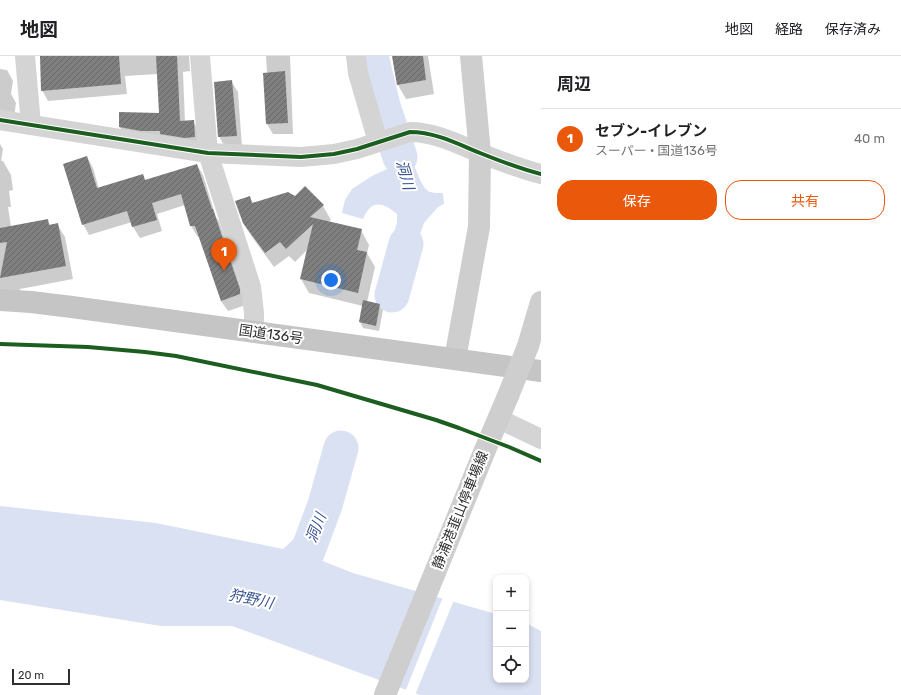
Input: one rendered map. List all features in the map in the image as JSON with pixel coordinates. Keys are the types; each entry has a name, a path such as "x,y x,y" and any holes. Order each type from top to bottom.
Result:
{"highway":[{"name":"国道136号","path":"0,300 31,302 254,331 541,371"}],"main road":[{"path":"455,359 479,227 480,153 471,56"},
{"name":"静浦港韮山停車場線","path":"385,695 528,346 541,302"}],"street":[{"path":"25,56 31,125"},
{"path":"200,56 208,153 251,287 254,313 254,331"},
{"path":"356,56 358,73 380,141"},
{"path":"0,120 208,153 300,157 334,154 357,149 410,132 420,132 456,142 513,166 541,174"},
{"path":"499,418 541,439"}],"water":[{"path":"391,109 420,180 427,190 434,193 443,193 444,204 438,207 424,223 419,237 405,294 379,289 397,222 397,214 387,207 378,204 370,208 363,219 342,213 345,200 352,189 372,176 387,169 392,163 392,150 378,114"},
{"name":"狩野川","path":"0,506 156,523 283,549 294,539 307,523 321,527 319,539 320,560 353,573 493,613 493,683 529,683 529,625 541,631 541,695 420,695 232,626 161,626 0,600"}],"pier":[{"path":"443,597 454,600 415,695 405,692"}],"building":[{"path":"40,56 119,56 121,84 41,91"},
{"path":"156,56 177,56 180,121 194,120 195,137 185,138 160,134 160,131 141,131 119,127 119,112 159,113"},
{"path":"392,56 423,56 426,80 397,85"},
{"path":"285,71 288,123 266,124 263,73"},
{"path":"232,80 237,136 218,137 214,82"},
{"path":"87,156 97,188 143,174 145,180 197,164 240,289 240,294 221,301 195,226 190,226 181,194 152,203 157,220 132,227 127,211 82,225 63,164"},
{"path":"305,186 324,205 310,217 362,229 357,250 367,252 358,293 300,279 313,224 286,249 280,242 265,253 243,223 235,201 250,196 252,203 288,192 295,196"},
{"path":"48,219 49,225 58,223 66,266 0,278 7,242 0,243 0,228"},
{"path":"363,300 380,304 376,326 359,322"}],"waterway":[{"name":"洞川","path":"371,56 383,106 400,157"},
{"name":"洞川","path":"392,295 406,244"},
{"name":"洞川","path":"300,572 325,505 341,448"}],"cycle path":[{"path":"0,120 208,153 301,157 334,154 357,149 410,132 437,136 503,162 541,174"},
{"path":"0,344 88,347 176,356 317,385 436,420 509,447 541,461"}],"place":[{"name":"セブン-イレブン","path":"224,271"}]}
